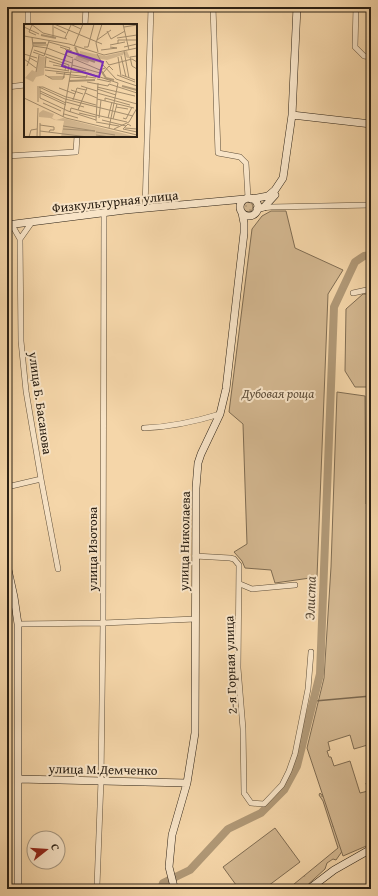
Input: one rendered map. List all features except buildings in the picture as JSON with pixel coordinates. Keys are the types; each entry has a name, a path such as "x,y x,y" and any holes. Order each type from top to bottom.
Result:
{"street":[{"path":"28,7 28,24"},
{"path":"85,24 86,7"},
{"path":"145,208 151,7"},
{"path":"213,7 218,153 240,157 246,163 248,199"},
{"path":"226,202 233,204 247,216 264,207 273,198 283,178 292,115 297,7"},
{"path":"356,7 355,47 364,56 371,57"},
{"path":"7,87 24,85"},
{"path":"292,115 371,124"},
{"path":"7,156 76,152 77,137"},
{"name":"Физкультурная улица","path":"9,225 145,208 226,202 268,196 275,190 283,178"},
{"path":"244,233 248,223 256,211 256,202 248,199"},
{"path":"241,212 241,203 248,199"},
{"path":"256,211 271,207 371,205"},
{"name":"улица Николаева","path":"175,888 169,867 172,835 187,783 195,733 195,556 198,463 220,414 226,390 244,233 244,222 241,212"},
{"name":"улица Изотова","path":"96,888 101,780 103,623 104,213"},
{"path":"9,225 20,239 32,222"},
{"name":"улица Б. Басанова","path":"20,239 20,298 22,348 26,391 58,569"},
{"path":"353,293 371,289"},
{"path":"144,428 169,427 220,414"},
{"path":"7,488 41,479"},
{"name":"2-я Горная улица","path":"195,556 234,558 239,565 238,668 243,729 244,793 251,803 257,805 264,804 282,785 296,754 308,689 311,652"},
{"path":"7,565 11,598 18,624 18,889"},
{"path":"240,584 252,589 295,585"},
{"path":"18,624 103,623 195,619"},
{"name":"улица М.Демченко","path":"18,779 187,783"},
{"path":"309,889 334,870 371,849"}],"green space":[{"path":"246,202 250,202 252,203 252,211 246,212 243,209 243,205"},
{"name":"Дубовая роща","path":"271,211 286,211 295,248 343,270 328,294 317,577 275,583 271,570 245,568 242,561 234,552 247,544 243,424 229,412 252,229 262,216"},
{"path":"363,294 371,294 371,385 369,387 355,387 345,371 346,309"},
{"path":"337,392 365,396 366,504 371,505 371,744 354,749 350,735 328,742 330,750 327,751 334,766 350,761 360,793 368,791 366,783 371,781 371,844 343,856 307,748 324,678 331,567"},
{"path":"370,397 371,491 368,491"},
{"path":"320,793 327,801 343,850 336,860 333,859 327,863 325,869 303,889 288,889 338,848 323,801 319,795"},
{"path":"275,828 300,862 264,889 239,889 223,867"}],"waterway":[{"name":"Элиста","path":"161,889 163,883 190,870 228,829 261,813 284,790 297,766 320,674 334,307 355,262 364,256 371,255"},
{"path":"315,701 371,696"}]}
